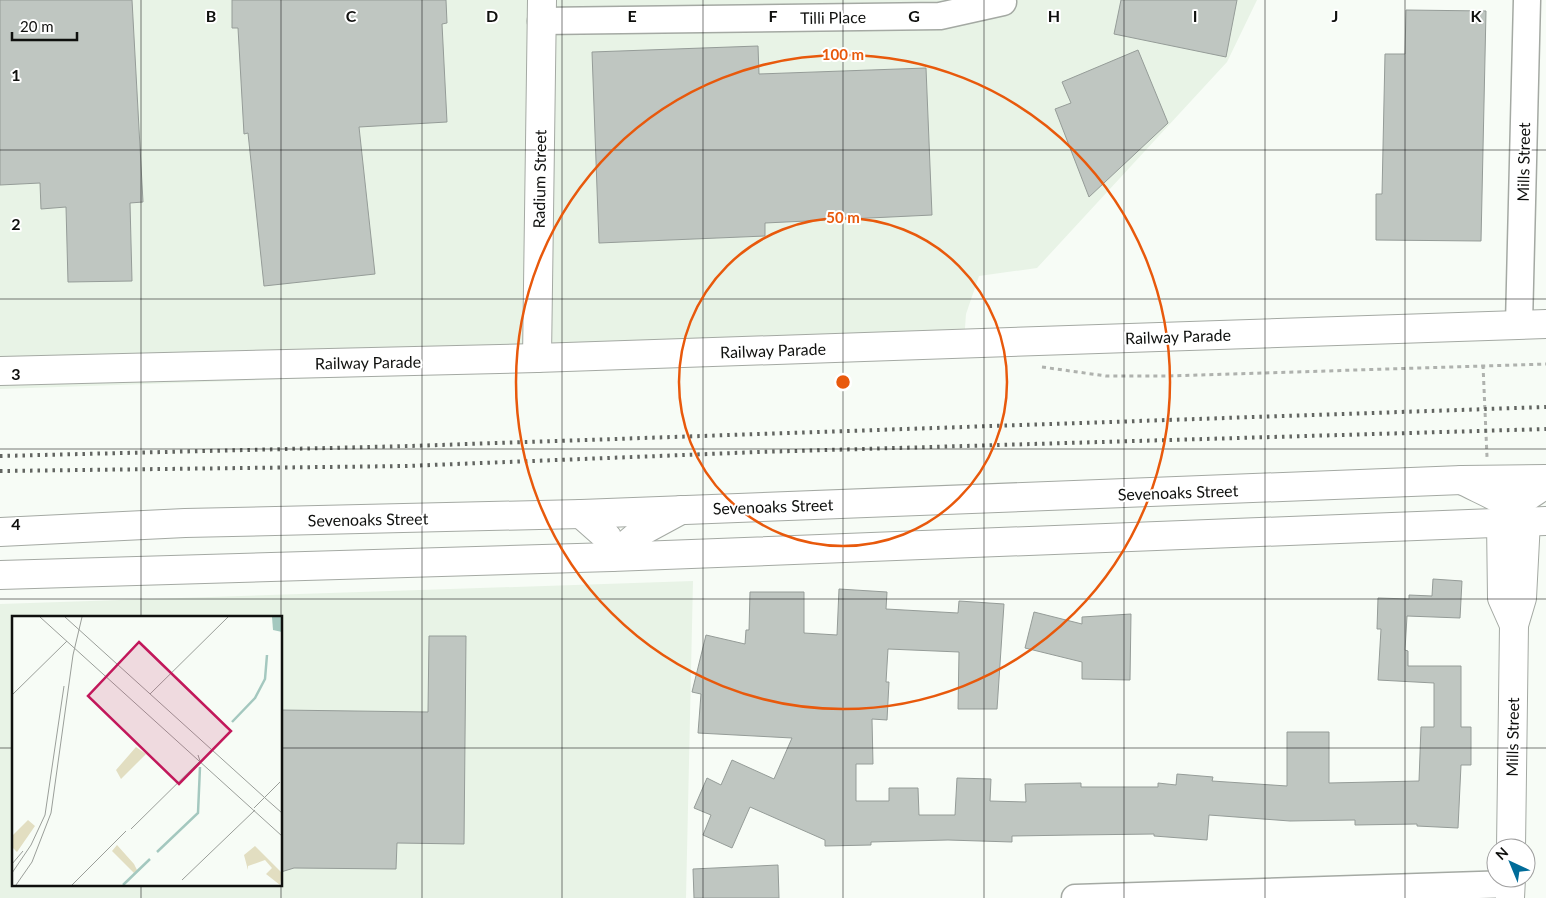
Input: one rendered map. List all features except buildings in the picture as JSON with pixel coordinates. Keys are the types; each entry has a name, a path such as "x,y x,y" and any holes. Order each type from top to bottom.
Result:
{"main road":[{"name":"Radium Street","path":"537,358 542,11"},
{"name":"Railway Parade","path":"0,371 537,358 1533,324"},
{"name":"Sevenoaks Street","path":"0,532 185,523 581,514 1475,480 1546,479"},
{"path":"1475,480 1521,518"},
{"path":"1521,518 1546,484"},
{"path":"612,557 644,530 681,510"},
{"path":"581,514 607,536 612,557"},
{"path":"0,575 612,557 1521,518"},
{"name":"Mills Street","path":"1511,838 1514,625 1522,598 1521,518"}],"street":[{"name":"Mills Street","path":"1527,0 1533,324"},
{"name":"Tilli Place","path":"542,11 940,16 1003,2"},
{"path":"1075,898 1486,888"}],"path":[{"path":"1475,480 1483,365"}],"shaded area":[{"path":"0,0 1257,0 1227,62 1037,268 979,276 966,314 963,356 0,389"},
{"path":"693,581 686,898 0,898 0,604"}],"railway":[{"path":"0,456 410,446 1546,407"},
{"path":"0,471 406,466 759,452 1546,429"}]}
